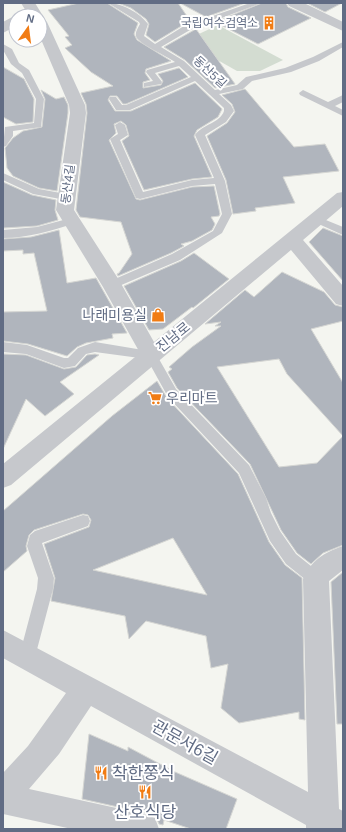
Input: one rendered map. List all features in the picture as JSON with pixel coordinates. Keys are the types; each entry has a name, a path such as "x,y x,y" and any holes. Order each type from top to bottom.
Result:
{"street":[{"path":"294,3 343,27"},
{"name":"동산4길","path":"48,40 77,105 78,113 65,210 112,285 138,335 151,355"},
{"name":"진남로","path":"3,478 343,197"},
{"path":"292,239 343,299"},
{"path":"329,825 316,579 319,572 331,561 343,558"},
{"name":"관문서6길","path":"3,644 86,688 329,825"},
{"path":"3,792 26,771 43,751 86,688"},
{"path":"3,799 144,829"}],"lane":[{"name":"동산5길","path":"112,3 122,11 138,16 142,19 144,24 140,32 140,37 155,47 168,53 181,63 225,104 229,113 223,120 200,135 220,181 227,214 217,233 176,257 112,285"},
{"path":"155,47 202,22 257,3"},
{"path":"213,93 240,87 249,79 288,70 316,59 343,44"},
{"path":"3,46 9,51 15,64 26,72 40,99 38,125 5,127 8,136 3,144"},
{"path":"147,85 158,82 150,72 181,63"},
{"path":"113,99 119,108 127,108 197,77"},
{"path":"302,93 343,113"},
{"path":"328,106 343,98"},
{"path":"120,125 123,135 115,139 140,196 192,183 220,181"},
{"path":"3,176 37,192 66,197"},
{"path":"316,220 343,231"},
{"path":"3,234 28,233 71,221"},
{"path":"3,347 27,350 64,363 71,362 82,351 95,347 151,355 172,393 244,469 253,483 266,520 291,559 316,579"},
{"path":"28,657 45,589 46,578 34,546 35,540 40,536 83,521"}],"shaded area":[{"path":"218,25 283,60 260,71 237,71 184,41"}],"building":[{"path":"79,3 107,3 138,23 134,34 137,40 171,61 146,69 145,73 150,80 143,82 143,88 161,85 163,81 158,74 179,68 188,77 126,104 123,104 117,96 110,96 108,100 115,111 131,111 195,83 222,109 218,117 197,130 194,136 212,177 192,179 144,190 122,141 129,136 126,125 121,121 114,124 116,133 109,140 136,199 140,200 192,187 214,186 220,214 219,216 211,217 215,224 212,230 192,241 181,244 184,246 171,253 118,276 117,274 132,254 121,222 80,217 76,210 87,113 86,104 81,93 113,86 91,72 65,48 72,45 65,37 69,36 48,10"},
{"path":"118,3 178,3 191,22 183,25 155,42 146,35 149,24 146,19 131,8"},
{"path":"180,3 245,3 206,17"},
{"path":"262,3 286,3 288,7 311,18 258,44 215,22"},
{"path":"307,3 342,3 325,12"},
{"path":"196,29 235,84 215,88 185,60 164,47"},
{"path":"3,67 24,79 34,99 33,122 16,124 3,117"},
{"path":"245,89 294,147 325,144 339,171 283,177 295,203 255,208 256,211 233,214 226,180 207,136 227,123 235,112 232,104 222,95"},
{"path":"41,90 56,99 64,97 68,105 57,191 39,188 13,176 7,168 5,148 13,138 23,131 42,127 45,99"},
{"path":"3,182 32,195 56,200 55,210 58,220 37,226 3,228"},
{"path":"323,228 343,236 343,281 309,242"},
{"path":"59,230 67,283 96,278 127,333 112,334 113,338 86,343 77,347 67,356 28,344 3,341 3,312 47,311 34,253 23,254 23,250 3,251 3,239 31,237"},
{"path":"194,253 229,279 193,308 192,307 163,329 149,330 124,286 181,261"},
{"path":"282,272 324,292 335,305 343,307 343,321 311,329 343,383 343,436 343,545 323,553 311,564 297,553 281,530 250,464 177,388 168,372 172,369 169,367 192,347 221,326 215,326 221,322 205,324 245,290 254,297","holes":["279,359 287,374 343,436 317,463 279,467 217,367"]},
{"path":"3,354 26,355 64,369 76,367 87,355 99,355 60,382 74,394 45,416 26,399 3,449"},
{"path":"157,381 167,398 238,474 269,542 285,565 302,578 305,720 299,719 299,712 239,723 221,708 228,664 211,668 206,636 146,621 129,639 125,616 51,601 55,578 44,544 89,527 91,520 88,515 83,514 34,530 29,535 26,546 27,551 3,572 3,511 112,416","holes":["173,538 207,595 93,570"]},
{"path":"343,572 343,724 337,724 331,582"},
{"path":"89,734 128,751 128,747 175,772 237,799 226,829 191,829 164,820 163,825 159,824 156,817 145,813 82,799"}],"place":[{"name":"국립여수검역소","path":"269,23"},
{"name":"나래미용실","path":"158,315"},
{"name":"우리마트","path":"155,398"},
{"name":"착한쭝식","path":"101,773"},
{"name":"산호식당","path":"145,792"}]}
